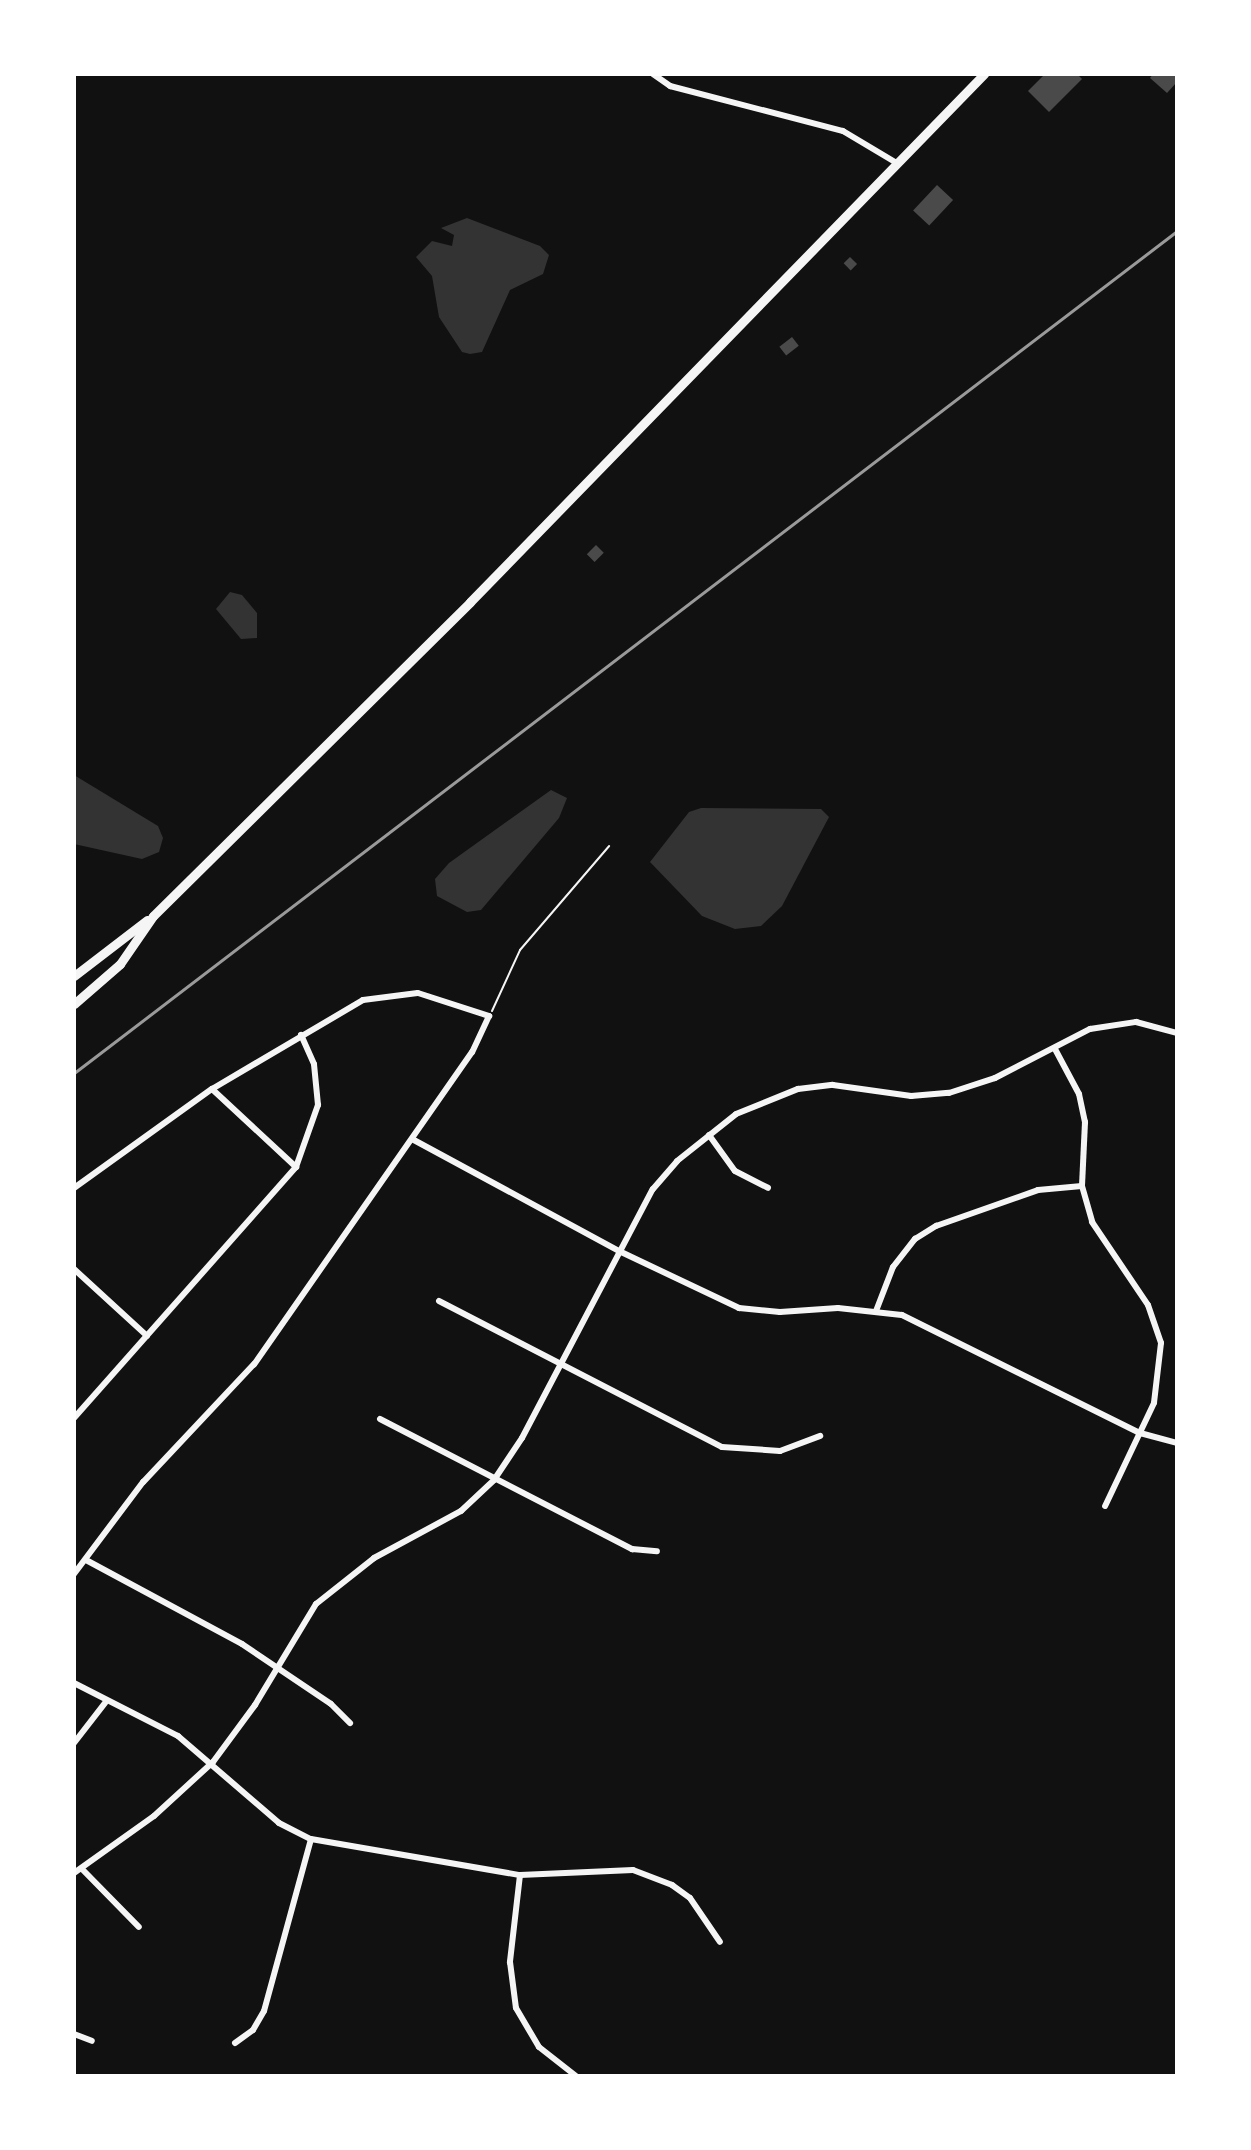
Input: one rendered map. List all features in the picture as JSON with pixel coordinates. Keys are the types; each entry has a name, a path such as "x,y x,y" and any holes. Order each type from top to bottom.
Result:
{"main road":[{"path":"74,976 153,916 470,602 984,74"},
{"path":"74,1004 120,964 153,916"}],"street":[{"path":"653,74 670,86 843,131 895,162"},
{"path":"74,1188 212,1089 363,1000 397,993 434,996 489,1016 472,1052 254,1364 143,1482 74,1574"},
{"path":"74,1873 154,1816 213,1762 307,1616 342,1582 374,1558 461,1511 494,1480 560,1365 653,1189 709,1135 736,1114 798,1089 833,1085 911,1096 949,1093 1055,1049 1090,1029 1136,1022 1177,1033"},
{"path":"74,1418 296,1167 318,1105 314,1064 301,1035"},
{"path":"1055,1049 1079,1094 1085,1122 1082,1186 1092,1222 1148,1305 1161,1343 1161,1376 1140,1433 1105,1506"},
{"path":"212,1089 296,1167"},
{"path":"709,1135 735,1171 768,1188"},
{"path":"412,1139 619,1251 739,1308 876,1311 902,1315 940,1331 1140,1433 1177,1443"},
{"path":"876,1311 893,1267 915,1239 936,1226 1038,1190 1082,1186"},
{"path":"74,1269 147,1336"},
{"path":"439,1301 722,1447 780,1451 820,1436"},
{"path":"380,1419 632,1549 657,1551"},
{"path":"86,1560 275,1668 331,1704 350,1723"},
{"path":"74,1683 105,1703 178,1736 213,1762 268,1814 311,1839 520,1875 614,1868 650,1875 690,1898 720,1942"},
{"path":"74,1743 105,1703"},
{"path":"235,2043 253,2030 264,2011 311,1839"},
{"path":"82,1869 139,1927"},
{"path":"520,1875 510,1962 513,1998 539,2047 576,2076"},
{"path":"74,2034 92,2041"}],"path":[{"path":"489,1016 520,950 609,846"}],"shaded area":[{"path":"467,218 540,246 549,255 543,274 510,290 482,352 470,354 462,352 439,317 432,276 416,257 432,241 452,246 454,235 441,228"},
{"path":"230,592 242,595 257,613 257,638 241,639 216,609"},
{"path":"74,775 158,826 163,838 159,852 142,859 74,844"},
{"path":"551,790 567,798 559,818 481,910 467,912 437,896 435,879 449,863"},
{"path":"701,808 821,809 829,817 782,906 761,926 735,929 702,916 650,862 689,812"}],"building":[{"path":"1045,74 1077,74 1082,79 1049,112 1028,91"},
{"path":"1153,74 1177,74 1177,82 1167,93 1150,78"},
{"path":"937,185 953,200 929,226 913,211"},
{"path":"850,257 857,264 851,270 844,263"},
{"path":"792,337 799,346 786,356 779,347"},
{"path":"596,545 604,553 595,562 587,554"}],"railway":[{"path":"74,1073 1177,231"}]}
